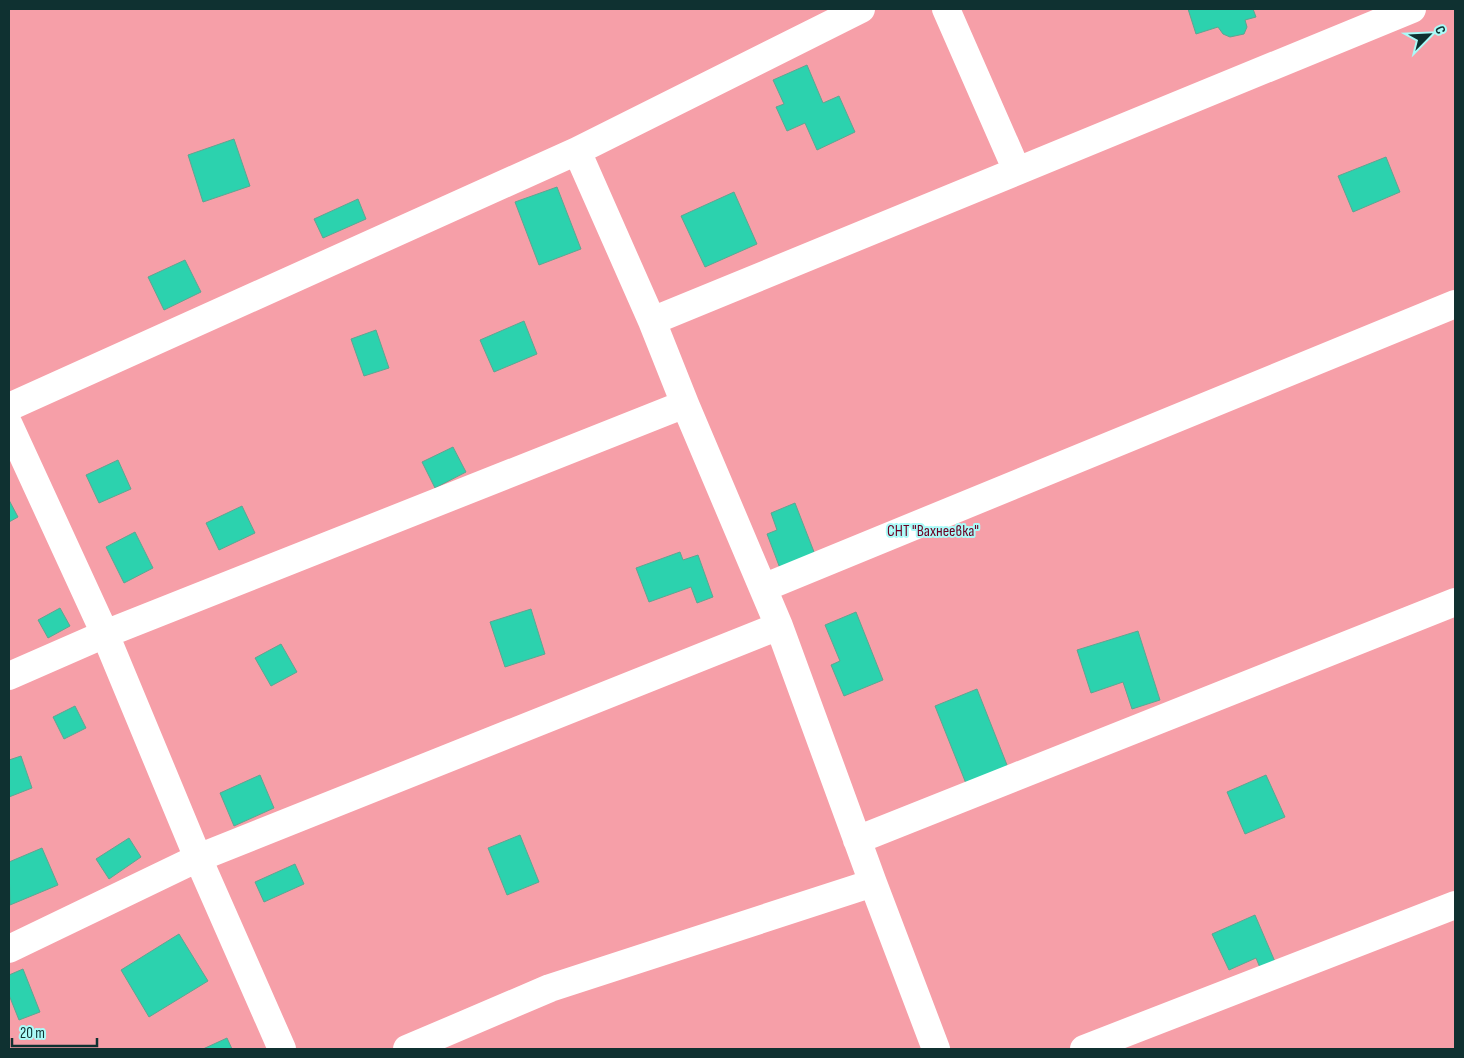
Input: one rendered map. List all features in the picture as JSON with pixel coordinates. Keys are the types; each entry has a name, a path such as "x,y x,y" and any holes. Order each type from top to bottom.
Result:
{"lane":[{"path":"9,407 577,152 861,9"},
{"path":"946,9 1017,171"},
{"path":"652,321 1412,9"},
{"path":"577,152 652,321 685,404 764,588 936,1049"},
{"path":"764,588 1455,304"},
{"path":"9,676 105,634 685,404"},
{"path":"9,426 105,634 198,858 282,1049"},
{"path":"857,840 1455,602"},
{"path":"9,949 198,858 779,626"},
{"path":"407,1049 550,988 873,884"},
{"path":"1084,1049 1455,905"}],"green space":[{"name":"СНТ \"Вахнеевка\"","path":"9,9 1455,9 1455,1049 9,1049"}],"building":[{"path":"1188,9 1253,9 1256,17 1245,20 1247,27 1244,34 1230,37 1223,34 1218,27 1196,34"},
{"path":"807,65 823,103 839,96 855,132 817,150 805,123 787,131 776,107 784,104 773,80"},
{"path":"234,139 250,186 203,202 188,155"},
{"path":"1386,157 1400,192 1353,212 1338,176"},
{"path":"557,187 581,249 539,265 515,202"},
{"path":"734,192 757,244 705,267 681,216"},
{"path":"358,199 366,219 323,238 314,219"},
{"path":"185,260 201,292 164,310 148,277"},
{"path":"524,321 537,354 494,372 480,340"},
{"path":"376,330 389,368 364,376 351,339"},
{"path":"453,447 466,472 435,488 422,462"},
{"path":"118,460 131,489 99,503 86,475"},
{"path":"9,500 18,517 9,522"},
{"path":"795,503 816,557 781,571 767,534 777,530 771,513"},
{"path":"242,506 255,533 219,550 206,523"},
{"path":"135,532 153,568 124,583 106,547"},
{"path":"680,552 683,560 698,555 713,597 697,603 691,587 649,602 636,568"},
{"path":"60,608 70,626 48,638 38,620"},
{"path":"531,609 545,654 505,667 490,622"},
{"path":"856,612 883,680 844,696 831,665 840,661 825,625"},
{"path":"1138,631 1160,700 1132,709 1123,682 1091,693 1077,650"},
{"path":"281,644 297,672 271,686 255,658"},
{"path":"977,689 1009,770 967,786 935,706"},
{"path":"75,706 86,728 64,739 53,717"},
{"path":"21,756 32,788 9,797 9,760"},
{"path":"260,775 274,808 234,826 220,793"},
{"path":"1266,775 1285,817 1245,834 1227,792"},
{"path":"520,835 539,882 507,895 488,848"},
{"path":"129,838 141,857 109,879 96,859"},
{"path":"42,848 58,885 10,905 9,862"},
{"path":"295,864 304,884 264,902 255,882"},
{"path":"1255,915 1276,964 1261,970 1256,958 1229,970 1212,934"},
{"path":"179,934 208,981 149,1017 121,970"},
{"path":"23,969 40,1012 19,1020 9,995 9,975"},
{"path":"227,1038 232,1049 203,1049"}]}
